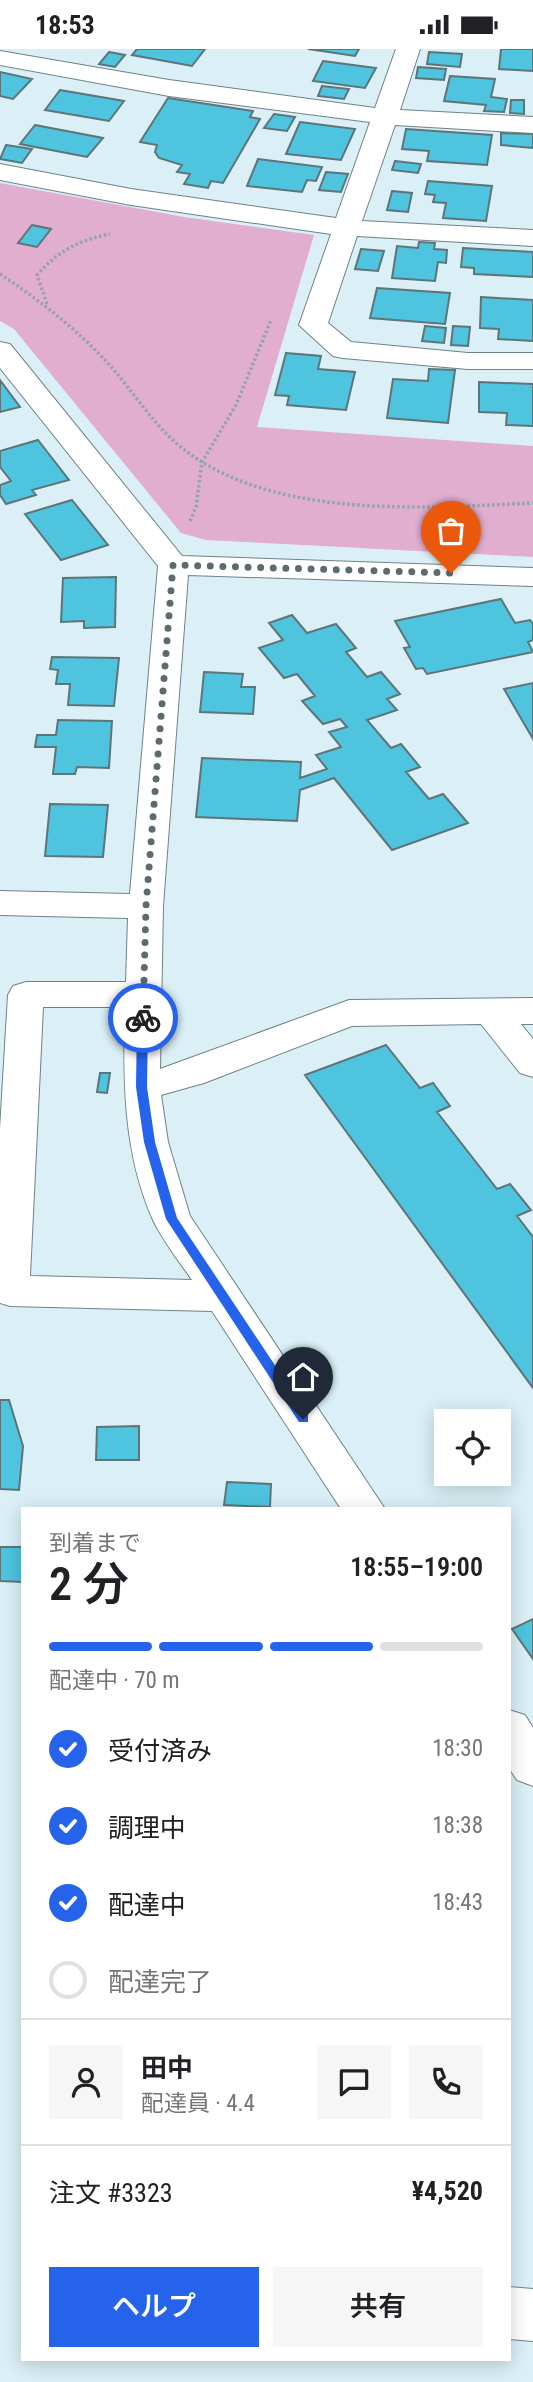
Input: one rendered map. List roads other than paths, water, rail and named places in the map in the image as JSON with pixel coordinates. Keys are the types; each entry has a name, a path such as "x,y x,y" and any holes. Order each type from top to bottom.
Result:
{"street":[{"path":"408,49 313,325 343,350 468,361 533,362"},
{"path":"0,58 169,88 386,117 533,125"},
{"path":"0,172 131,197 348,228 533,238"},
{"path":"0,350 173,565 146,906 141,1087 149,1142 172,1219 363,1507"},
{"path":"173,565 533,577"},
{"path":"0,903 146,906"},
{"path":"144,994 26,995 10,1291 223,1296"},
{"path":"490,1011 533,1064"},
{"path":"141,1087 191,1074 349,1013 533,1011"},
{"path":"511,1732 533,1766"},
{"path":"511,2313 533,2315"}]}
